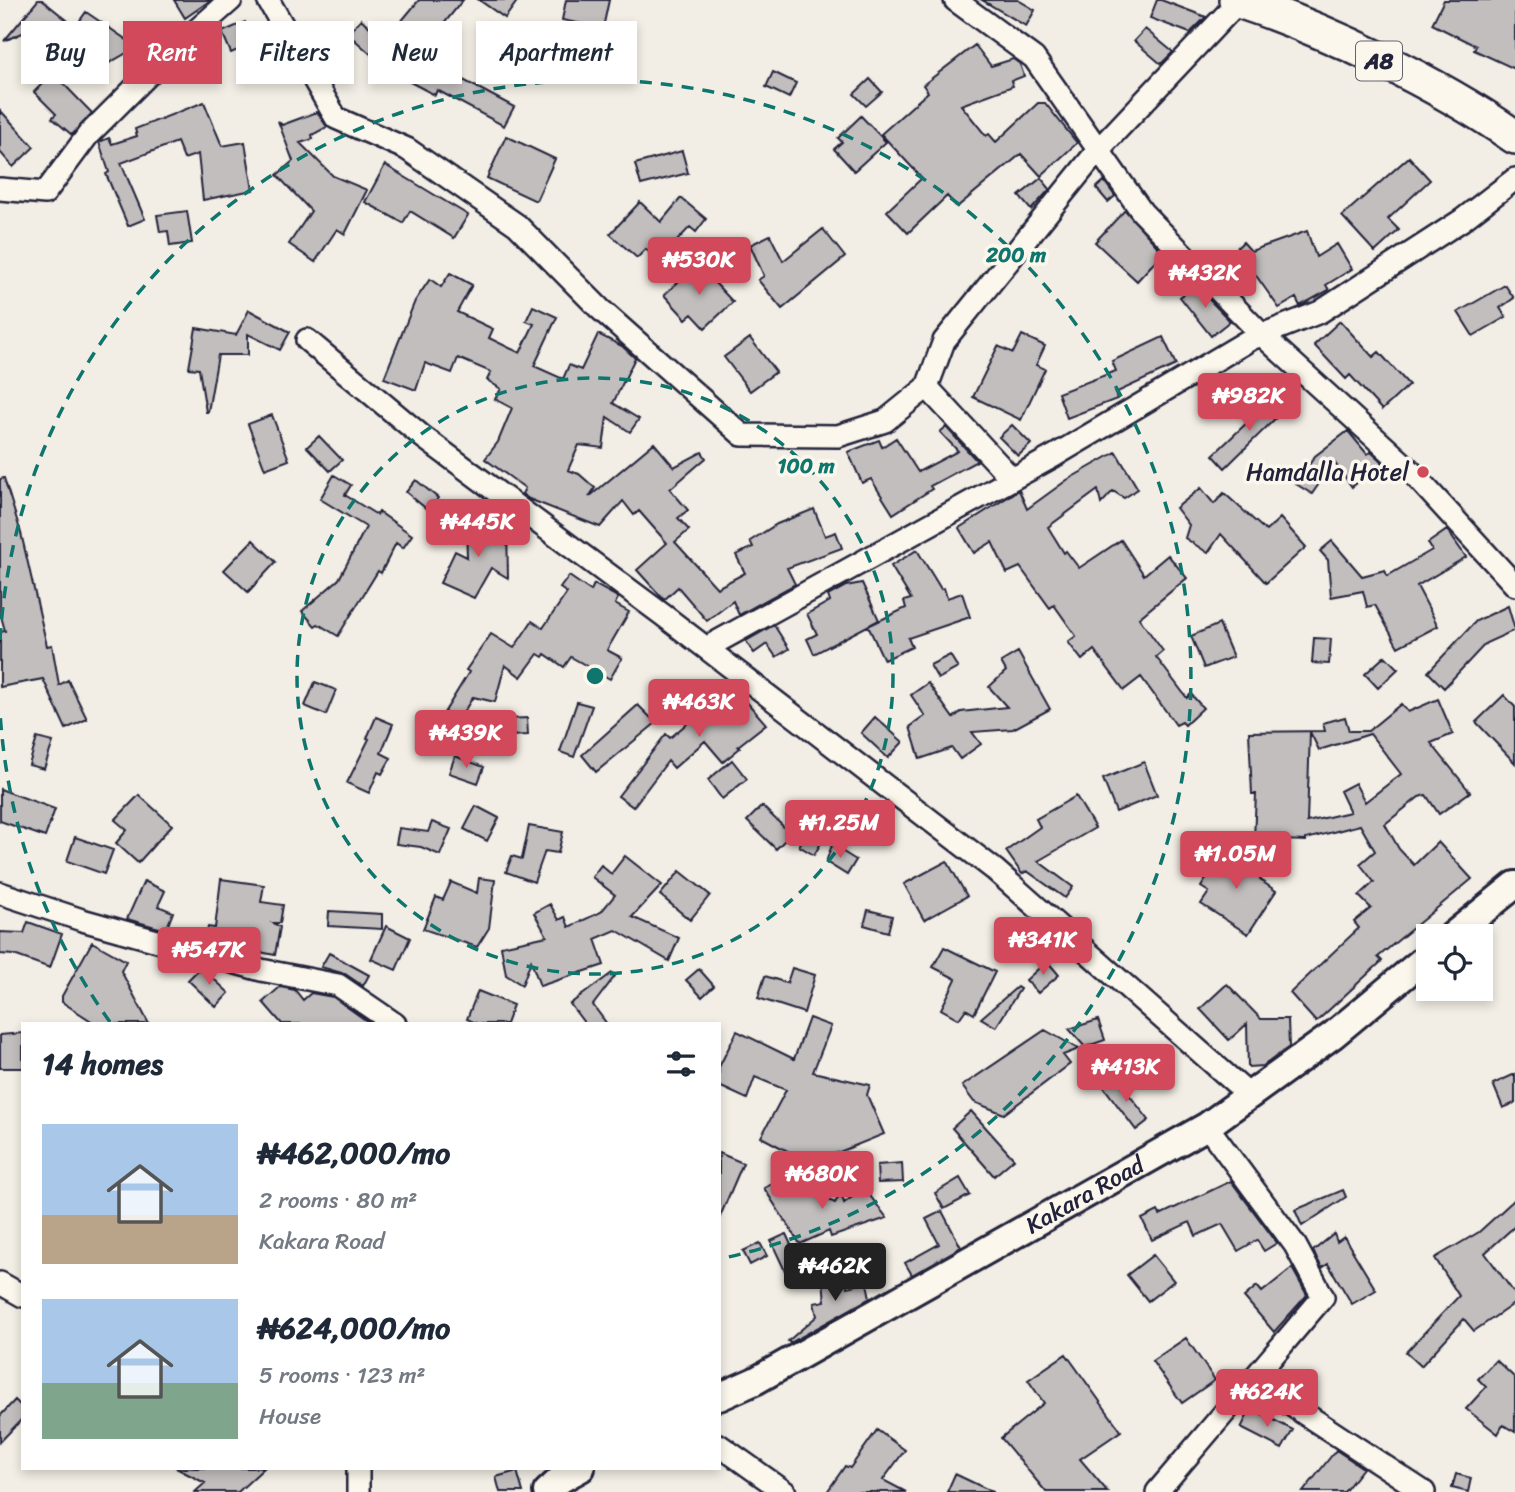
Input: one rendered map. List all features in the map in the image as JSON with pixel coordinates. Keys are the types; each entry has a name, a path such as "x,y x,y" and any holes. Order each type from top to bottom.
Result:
{"main road":[{"name":"A8","path":"1237,0 1346,44 1436,90 1515,137"}],"street":[{"path":"0,189 45,193 88,135 165,58 231,0"},
{"path":"268,0 336,118 407,149 516,225 600,309 742,435 838,436 885,421 927,387 944,341 1099,149 1237,0"},
{"path":"955,0 1034,58 1142,212 1262,335 1407,467 1515,585"},
{"path":"706,648 1012,479 1262,335 1320,312 1462,220 1515,179"},
{"path":"307,340 423,438 706,648 995,870 1250,1097"},
{"path":"927,387 1012,479"},
{"path":"1467,924 1515,885"},
{"path":"0,893 82,920 261,970 338,985 392,1022"},
{"name":"Kakara Road","path":"721,1396 755,1381 1207,1126 1333,1035 1416,966"},
{"path":"1157,1492 1323,1297 1295,1245 1207,1126"},
{"path":"0,1283 21,1295"},
{"path":"1253,1380 1424,1492"},
{"path":"721,1446 785,1492"},
{"path":"358,1470 358,1492"},
{"path":"547,1492 561,1479 577,1470"}],"building":[{"path":"38,0 42,0 68,21 21,21 21,34 4,41"},
{"path":"174,0 211,0 185,18"},
{"path":"419,0 463,0 446,21 402,21"},
{"path":"479,0 518,0 505,18"},
{"path":"566,0 609,0 604,21 562,20"},
{"path":"982,0 1018,0 1035,10 1026,26"},
{"path":"1157,0 1206,17 1190,33 1150,18"},
{"path":"1444,0 1515,0 1515,69 1474,50 1476,46 1432,24"},
{"path":"86,12 99,21 80,21"},
{"path":"361,19 368,25 368,52 354,39 354,27"},
{"path":"236,26 236,51 231,53 222,32"},
{"path":"109,28 123,37 123,55 109,63"},
{"path":"1145,29 1173,52 1161,64 1134,41"},
{"path":"975,45 991,66 1013,59 1020,64 1024,76 1011,81 1013,86 961,105 986,136 989,134 996,142 1038,103 1045,103 1077,143 1041,176 1021,154 957,207 947,196 908,233 887,211 922,178 881,134 928,92 923,85"},
{"path":"773,72 796,83 789,98 766,87"},
{"path":"462,79 514,107 504,126 437,90 435,95 414,84 462,84"},
{"path":"870,79 882,92 866,106 854,94"},
{"path":"42,84 64,84 92,113 72,135 52,118 56,114 34,92"},
{"path":"204,102 222,146 245,142 253,190 203,200 198,154 184,159 177,142 121,163 145,219 128,226 106,174 109,172 99,142 109,138 112,144 137,136 135,129"},
{"path":"0,110 34,147 13,167 0,152"},
{"path":"317,112 327,127 312,135 313,139 300,143 333,176 367,190 345,234 337,229 315,262 289,244 311,211 277,175 293,161 278,121 282,125"},
{"path":"861,116 886,142 854,171 834,149 842,142 838,138"},
{"path":"506,136 555,159 536,201 487,178"},
{"path":"682,151 688,173 641,185 635,164"},
{"path":"1409,157 1430,180 1388,219 1399,230 1375,252 1342,216"},
{"path":"385,165 468,215 454,238 410,211 403,223 365,202"},
{"path":"1041,178 1050,189 1031,210 1019,196"},
{"path":"1104,181 1115,196 1108,202 1096,188"},
{"path":"681,198 706,219 696,232 690,227 658,261 646,249 637,258 610,234 640,202 661,222"},
{"path":"1125,210 1163,253 1137,281 1095,242"},
{"path":"187,211 192,243 170,246 168,231 160,232 157,215"},
{"path":"823,229 845,257 782,309 758,280 764,276 750,245 770,235 783,261"},
{"path":"1307,231 1316,257 1337,244 1352,269 1326,285 1329,290 1300,306 1296,298 1279,308 1247,263 1235,274 1223,261 1243,242 1251,251"},
{"path":"697,264 733,302 705,328 692,314 686,319 664,295"},
{"path":"450,273 472,285 457,312 493,329 489,338 520,353 534,324 526,321 533,306 557,317 534,366 563,379 569,365 581,370 598,334 622,346 635,358 613,403 639,419 630,432 607,417 603,448 579,445 568,470 579,474 595,488 589,497 654,443 674,467 702,452 706,458 670,489 688,510 678,518 689,530 675,542 717,588 745,573 736,555 753,547 750,541 777,524 814,509 825,536 836,532 842,548 787,568 795,584 739,615 733,601 707,621 678,587 664,600 637,570 667,543 639,511 634,515 623,501 600,527 529,499 522,494 525,488 485,459 498,442 512,408 495,399 501,389 487,380 491,372 458,358 452,373 425,363 416,390 384,378 415,301 430,279 441,287"},
{"path":"1195,285 1230,321 1211,336 1180,297"},
{"path":"1505,285 1514,298 1500,308 1506,317 1473,336 1458,312"},
{"path":"249,310 290,332 280,350 248,334 248,355 218,355 206,412 199,369 189,368 196,328 236,335"},
{"path":"1340,321 1373,357 1379,352 1409,385 1382,410 1350,375 1346,379 1314,345"},
{"path":"1022,335 1045,346 1036,365 1045,369 1021,420 973,397 998,346 1013,353"},
{"path":"1163,337 1176,365 1115,393 1117,399 1067,418 1058,393 1116,371 1112,361"},
{"path":"750,338 776,372 750,391 724,357"},
{"path":"1274,397 1285,409 1225,468 1213,455"},
{"path":"272,415 289,460 265,469 248,424"},
{"path":"1012,425 1031,444 1018,456 999,437"},
{"path":"946,427 977,461 930,486 932,489 893,514 871,479 862,483 848,452 879,440 882,447 896,438 918,472 958,451 940,432"},
{"path":"1348,431 1367,454 1371,452 1390,469 1372,480 1368,474 1352,487 1334,462 1312,494 1296,484 1315,456"},
{"path":"319,436 342,460 330,471 307,447"},
{"path":"1116,452 1138,489 1124,498 1113,491 1101,504 1098,490 1048,527 1064,553 1066,551 1079,568 1121,540 1144,575 1168,555 1187,578 1139,618 1163,651 1156,657 1187,698 1191,694 1203,708 1185,725 1182,722 1176,725 1141,677 1124,690 1094,650 1082,660 1068,642 1076,636 1054,605 1050,608 1020,567 1007,573 992,542 974,553 959,528 1019,490 1027,509 1067,480"},
{"path":"334,475 351,485 345,495 377,515 379,512 412,535 403,548 396,543 381,573 378,571 338,636 318,624 315,626 302,611 339,579 366,527 320,499"},
{"path":"4,478 21,533 47,646 52,645 59,685 68,680 87,719 66,729 43,679 0,687 0,632 5,631 0,612 0,479"},
{"path":"416,480 438,498 429,511 406,492"},
{"path":"1201,488 1214,504 1224,493 1266,531 1280,518 1306,547 1266,583 1221,534 1208,553 1185,538 1189,525 1176,508"},
{"path":"507,525 508,578 491,568 474,598 440,583 455,551 467,557 466,526"},
{"path":"1447,530 1466,557 1417,586 1438,626 1398,647 1375,605 1367,607 1363,591 1331,597 1328,560 1320,551 1332,541 1362,576 1385,570 1387,576 1432,550 1428,543"},
{"path":"253,540 276,562 248,592 224,570"},
{"path":"917,550 941,589 944,588 947,598 962,593 970,617 908,638 912,647 884,660 868,626 906,608 904,601 911,599 891,566"},
{"path":"569,576 591,591 594,584 614,595 618,598 615,604 629,612 607,650 622,658 610,679 571,657 564,667 545,654 543,657 538,654 521,677 505,665 495,702 473,697 458,721 444,713 469,672 466,670 491,634 514,648 532,621 543,628 567,593 560,588"},
{"path":"862,583 879,620 814,654 807,639 817,634 807,614 830,601 828,596 846,586"},
{"path":"1508,606 1515,630 1486,643 1444,688 1428,672 1476,621"},
{"path":"1219,624 1233,657 1204,668 1191,636"},
{"path":"774,625 789,649 776,657 767,644 754,653 746,641"},
{"path":"1314,638 1331,639 1329,664 1312,663"},
{"path":"1018,652 1050,709 1013,729 972,732 981,744 960,759 952,748 920,759 910,727 925,716 911,695 928,683 953,718 961,712 1007,707 989,687 1006,671 1001,662"},
{"path":"950,655 958,668 938,679 930,665"},
{"path":"1385,656 1398,669 1378,688 1365,674"},
{"path":"315,682 336,690 326,715 305,706"},
{"path":"732,685 766,724 723,762 705,741 674,768 668,761 633,807 618,796 666,734 670,738"},
{"path":"1504,695 1515,707 1515,763 1476,722"},
{"path":"1438,699 1453,734 1431,743 1470,792 1439,814 1426,795 1419,797 1385,824 1399,849 1414,865 1438,842 1472,879 1378,957 1382,961 1316,1022 1290,993 1359,928 1354,922 1371,908 1359,896 1374,882 1360,864 1375,851 1360,825 1306,841 1254,839 1256,794 1252,794 1249,732 1325,731 1323,723 1345,717 1349,731 1368,731 1401,704 1408,712","holes":["1310,732 1319,750 1370,734 1401,774 1365,802 1355,783 1340,791 1350,812 1307,822"]},
{"path":"577,702 592,706 574,757 560,752"},
{"path":"638,705 656,723 596,772 582,755"},
{"path":"376,717 393,724 381,753 391,758 382,774 378,772 369,793 347,783 369,739 367,738"},
{"path":"875,717 903,742 888,758 861,733"},
{"path":"527,718 528,735 508,736 508,719"},
{"path":"37,738 53,742 44,769 29,765"},
{"path":"455,756 484,767 478,783 449,773"},
{"path":"732,760 747,779 722,799 708,780"},
{"path":"1144,762 1157,795 1116,812 1103,779"},
{"path":"0,789 55,809 45,837 0,821"},
{"path":"139,795 172,825 138,863 116,843 127,830 115,820"},
{"path":"1076,796 1095,828 1038,861 1073,887 1065,898 1027,871 1022,874 1006,851 1040,827 1036,819"},
{"path":"476,806 499,818 487,841 464,829"},
{"path":"762,806 791,834 776,849 747,821"},
{"path":"820,809 836,818 814,855 799,846"},
{"path":"432,822 451,829 440,855 421,847 396,844 399,828 428,832"},
{"path":"529,826 563,832 558,853 545,851 534,882 506,872 512,856 522,859"},
{"path":"75,837 113,850 104,874 67,861"},
{"path":"832,845 856,860 847,875 826,862"},
{"path":"1213,850 1237,866 1244,855 1267,869 1260,880 1276,891 1248,934 1201,904 1209,892 1201,887 1211,871 1203,866"},
{"path":"625,856 662,885 632,917 679,938 669,961 616,930 595,939 604,965 540,986 531,961 522,985 506,975 501,946 547,936 534,913 550,904 559,920 565,917 569,927 601,912 615,895 592,877 601,865 611,874"},
{"path":"947,861 967,896 924,920 904,884"},
{"path":"680,871 710,895 690,920 660,895"},
{"path":"479,878 495,880 489,928 477,947 423,929 436,897 443,900 451,882 477,893"},
{"path":"221,879 264,885 261,902 283,905 280,923 273,923 280,927 275,955 205,941 208,927 215,928"},
{"path":"144,881 165,891 158,906 173,912 166,930 127,919"},
{"path":"868,910 892,916 888,932 864,925"},
{"path":"329,911 382,914 382,929 328,926"},
{"path":"28,922 62,934 50,968 14,955 0,954 0,932 24,933"},
{"path":"386,926 410,938 396,970 371,959"},
{"path":"92,942 126,961 121,971 148,1022 93,1022 62,1002 62,996"},
{"path":"944,947 995,972 974,1014 966,1009 959,1019 941,1009 956,979 933,967"},
{"path":"329,953 369,975 363,986 345,974 321,967"},
{"path":"1047,961 1059,975 1038,993 1026,980"},
{"path":"201,967 229,993 216,1007 188,980"},
{"path":"792,968 815,975 804,1013 758,998 765,976 787,983"},
{"path":"699,969 714,986 702,997 686,980"},
{"path":"612,973 615,976 593,1005 606,1022 584,1022 570,1004"},
{"path":"1227,984 1261,1019 1288,1019 1289,1047 1263,1066 1248,1067 1247,1024 1229,1040 1200,1009"},
{"path":"280,987 295,990 303,1000 311,993 333,997 368,1022 280,1022 263,1002"},
{"path":"1017,987 1020,989 996,1027 981,1018"},
{"path":"478,991 513,1005 507,1022 474,1022 467,1019"},
{"path":"809,1018 831,1026 813,1072 870,1085 867,1095 884,1134 775,1178 772,1172 795,1155 761,1137 786,1090 755,1077 747,1099 721,1087 721,1063 737,1031 794,1059"},
{"path":"1098,1020 1105,1040 1085,1047 1069,1029"},
{"path":"1045,1030 1079,1049 1063,1055 1070,1064 1004,1114 974,1102 962,1086"},
{"path":"21,1033 21,1068 0,1068 0,1035"},
{"path":"1515,1074 1515,1103 1503,1108 1493,1084"},
{"path":"1115,1077 1149,1120 1136,1130 1103,1086"},
{"path":"971,1111 1014,1159 994,1176 952,1128"},
{"path":"721,1154 743,1163 721,1214"},
{"path":"902,1163 903,1182 878,1183 877,1165"},
{"path":"960,1178 970,1195 944,1209 935,1193"},
{"path":"781,1179 835,1203 841,1193 844,1203 864,1188 887,1218 831,1237 829,1231 800,1244 764,1188"},
{"path":"1231,1181 1277,1243 1264,1251 1257,1240 1238,1251 1222,1224 1196,1236 1190,1222 1152,1240 1142,1219 1158,1211 1160,1215"},
{"path":"1343,1190 1346,1197 1302,1226 1295,1210"},
{"path":"1515,1199 1515,1226 1485,1253 1515,1294 1515,1303 1474,1331 1464,1319 1421,1366 1406,1352 1459,1296 1435,1258 1479,1232"},
{"path":"942,1211 961,1247 912,1275 905,1263 939,1244 926,1219"},
{"path":"786,1234 801,1266 786,1273 771,1241"},
{"path":"1334,1234 1337,1242 1344,1237 1376,1290 1352,1304 1328,1264 1322,1268 1313,1251"},
{"path":"760,1243 767,1256 750,1265 743,1251"},
{"path":"1153,1255 1174,1281 1148,1301 1127,1275"},
{"path":"1292,1268 1307,1295 1274,1332 1244,1297 1257,1286 1262,1292"},
{"path":"846,1279 847,1287 867,1283 870,1298 790,1343 788,1341 817,1316 814,1303 825,1301 823,1280"},
{"path":"1186,1338 1215,1380 1182,1403 1152,1361"},
{"path":"1066,1354 1121,1431 1080,1459 1108,1492 1046,1492 1001,1438 1044,1403 1028,1380"},
{"path":"1496,1360 1515,1378 1515,1432 1503,1425 1498,1434 1466,1409 1486,1387 1478,1379"},
{"path":"15,1400 21,1406 21,1420 0,1442 0,1416"},
{"path":"1251,1408 1293,1430 1282,1449 1241,1428"},
{"path":"877,1430 905,1450 883,1480 906,1492 827,1492 845,1466 850,1468"},
{"path":"1336,1450 1363,1468 1344,1492 1303,1492"},
{"path":"180,1470 262,1470 238,1492 195,1492 205,1483"},
{"path":"517,1471 523,1492 500,1492 496,1477"},
{"path":"955,1474 993,1492 947,1492"},
{"path":"1456,1474 1471,1478 1468,1492 1452,1488"}],"place":[{"name":"Hamdalla Hotel","path":"1423,472"}]}
